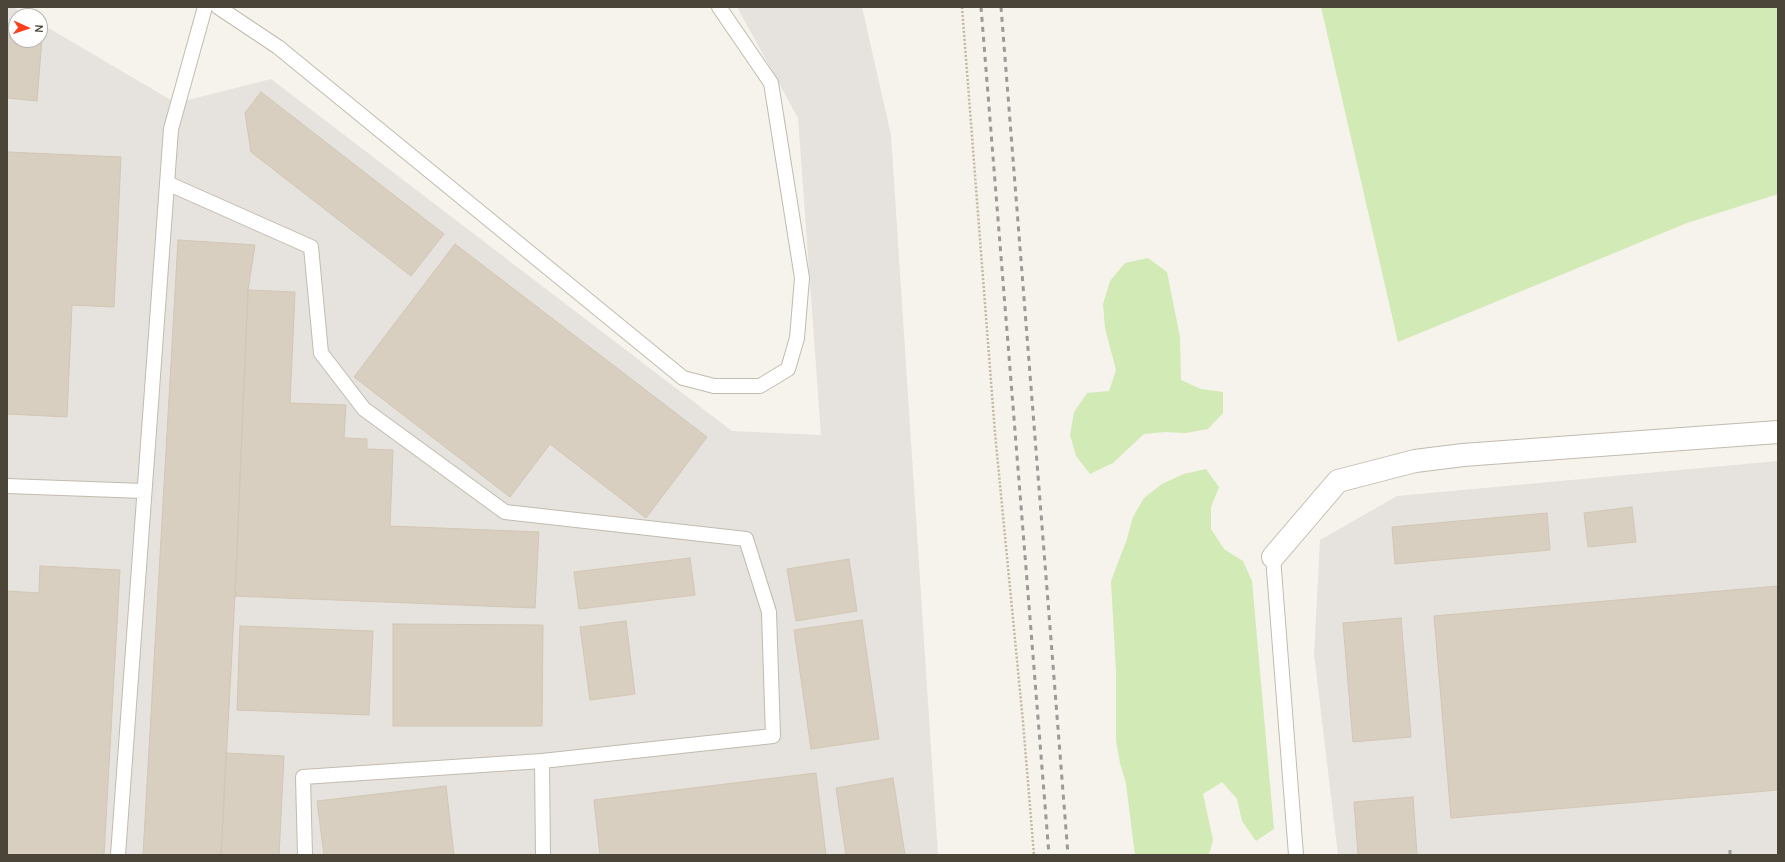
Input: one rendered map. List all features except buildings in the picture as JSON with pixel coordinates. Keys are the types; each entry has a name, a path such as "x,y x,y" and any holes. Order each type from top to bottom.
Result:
{"street":[{"path":"1272,557 1338,480 1415,461 1463,455 1778,432"}],"lane":[{"path":"118,855 171,129 205,7"},
{"path":"218,7 278,47 682,378 714,386 760,386 788,369 797,338 802,278 772,83 719,7"},
{"path":"167,183 311,247 321,353 364,409 505,512 746,539 769,612 773,736 542,761 304,777 305,855"},
{"path":"7,486 144,491"},
{"path":"1272,557 1296,855"},
{"path":"542,761 543,855"}],"path":[{"path":"962,7 995,434 1034,855"}],"shaded area":[{"path":"7,7 15,8 8,8 8,48 48,48 48,28 176,103 271,79 732,431 821,435 798,118 737,7 862,7 891,135 938,855 7,855"},
{"path":"1778,461 1778,855 1338,855 1314,654 1320,540 1397,496"}],"green space":[{"path":"1321,7 1778,7 1778,194 1687,223 1398,342"},
{"path":"1148,258 1167,272 1180,337 1181,380 1201,389 1223,392 1223,413 1208,429 1186,433 1165,432 1144,434 1113,463 1090,474 1076,456 1070,435 1074,412 1087,393 1109,391 1116,370 1105,328 1103,304 1110,281 1125,263"},
{"path":"1206,469 1219,487 1211,507 1211,529 1224,549 1243,561 1252,581 1274,829 1256,841 1242,821 1237,799 1222,782 1203,794 1213,840 1209,855 1135,855 1126,784 1116,741 1116,672 1111,581 1127,539 1133,517 1144,498 1162,484 1184,474"}],"railway":[{"path":"981,7 1049,855"},
{"path":"1001,7 1068,855"},
{"path":"1730,850 1730,855"}]}
